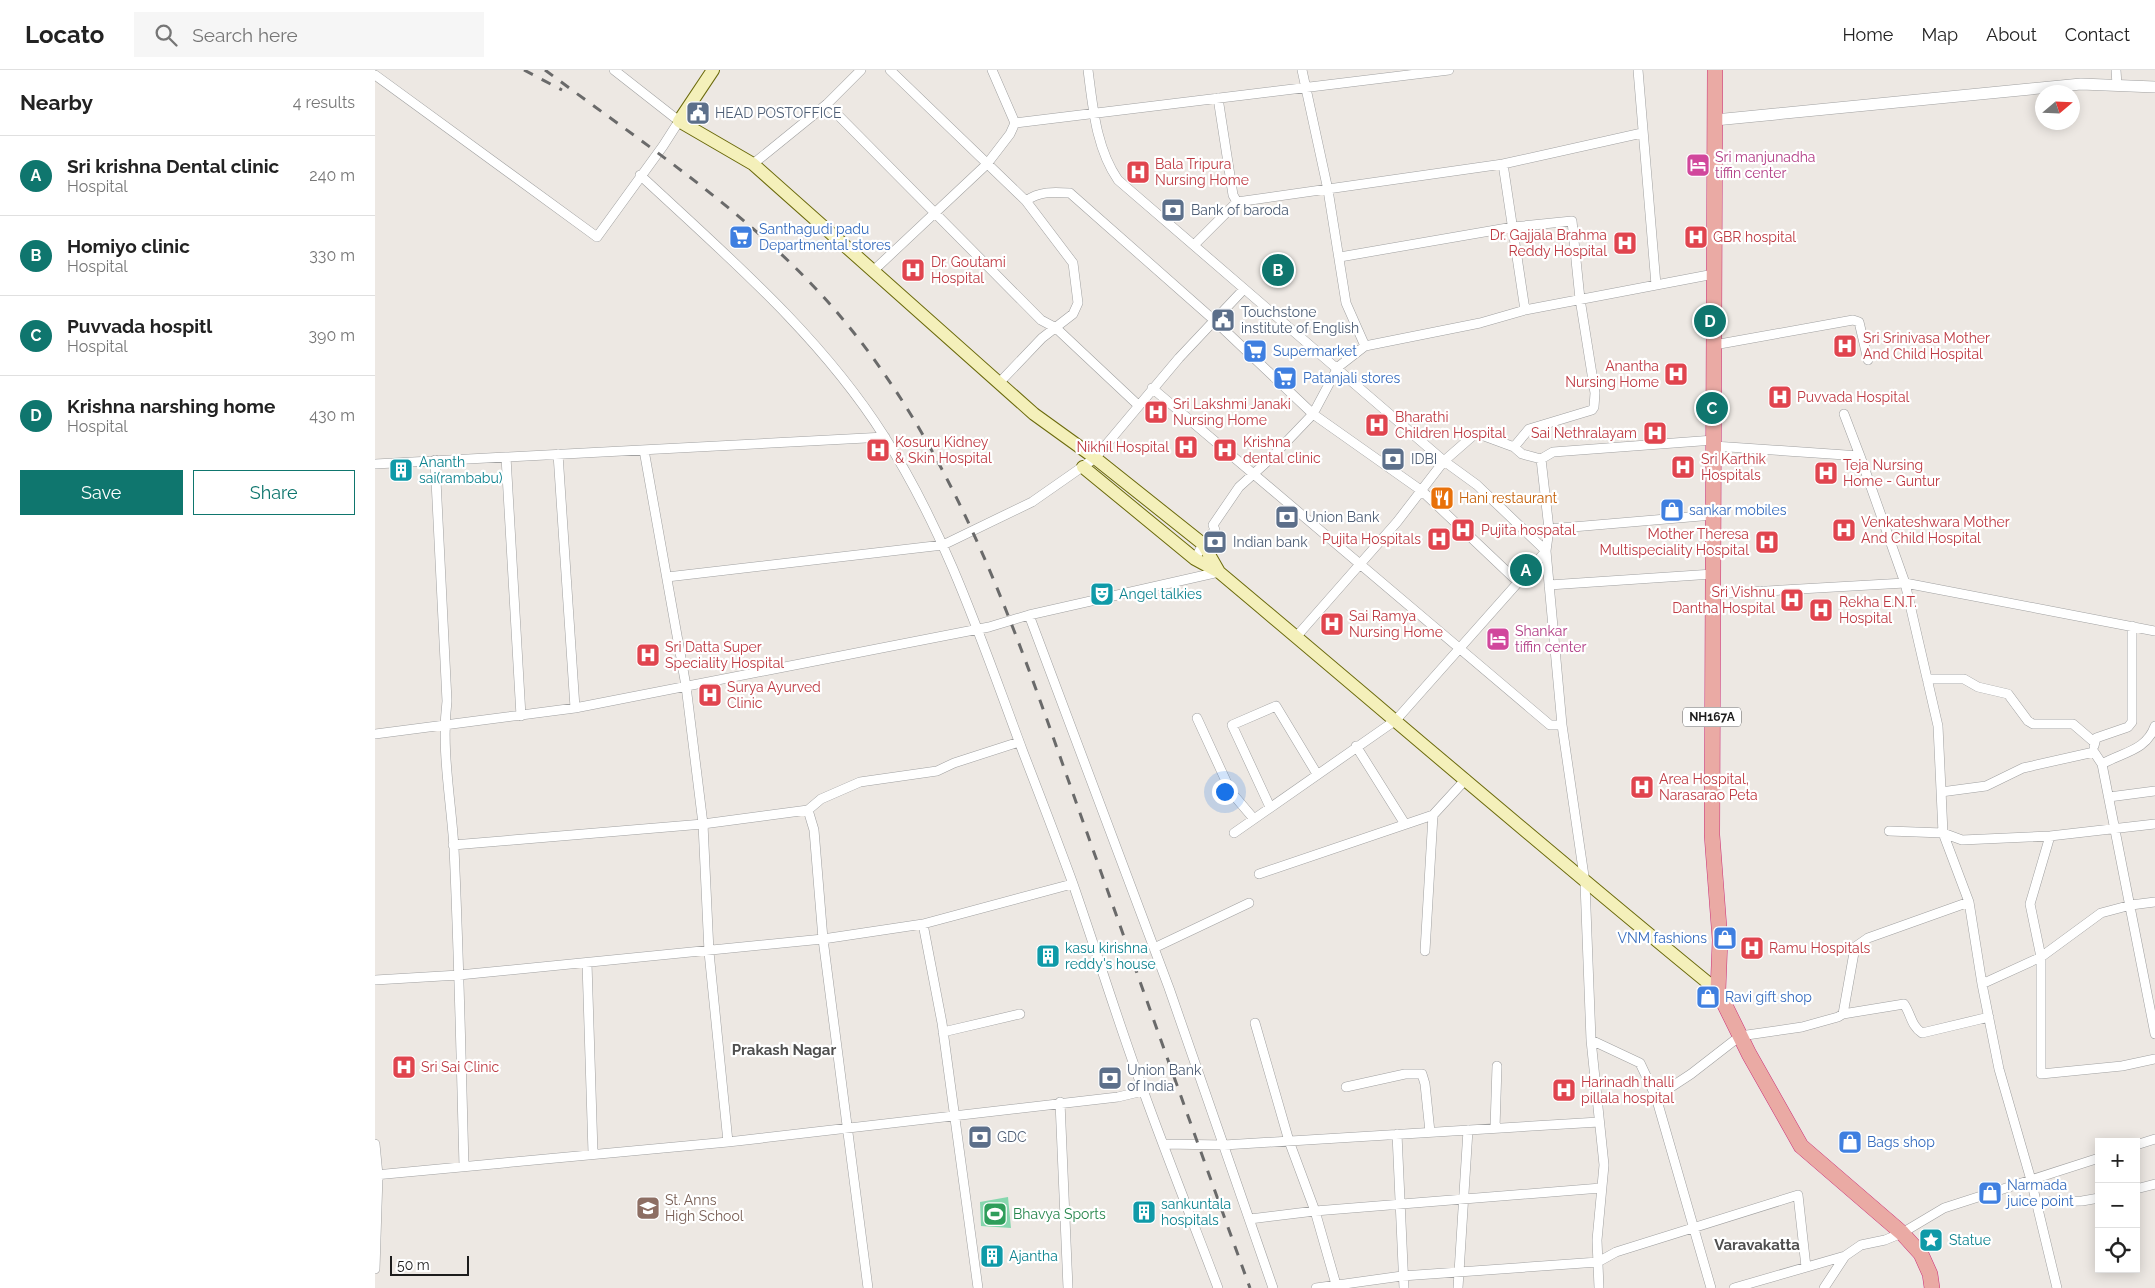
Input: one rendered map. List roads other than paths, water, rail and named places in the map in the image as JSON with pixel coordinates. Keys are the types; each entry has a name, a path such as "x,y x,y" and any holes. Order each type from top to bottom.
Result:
{"highway":[{"name":"NH167A","path":"1715,70 1712,835 1720,940 1719,991 1740,1036 1801,1146 1902,1233 1921,1254 1930,1274 1932,1288"}],"main road":[{"path":"713,70 679,120 753,164 1034,414 1095,458 1203,544 1219,572"},
{"path":"1083,467 1195,559 1219,572 1466,779 1585,883 1719,991"}],"street":[{"path":"375,75 597,236 663,146 679,120 614,70"},
{"path":"753,164 827,104 861,70"},
{"path":"890,70 1026,201 1073,263 1078,303 1073,314 1042,338 999,383"},
{"path":"873,271 987,164 1010,134 1015,124 992,70"},
{"path":"1088,70 1094,114 1105,158 1118,180 1338,367 1444,461 1477,485 1546,551"},
{"path":"1302,70 1329,190 1346,302 1365,346"},
{"path":"1015,124 1305,86 1449,70"},
{"path":"1638,70 1656,286"},
{"path":"2116,70 2117,85"},
{"path":"1715,120 2081,84 2155,87"},
{"path":"1218,98 1233,195 1237,202"},
{"path":"827,104 1041,320 1056,328 1138,405"},
{"path":"1195,244 1237,202 1503,164 1642,133"},
{"path":"1503,164 1525,310"},
{"path":"640,175 777,303 860,400 885,437 943,545 1073,884 1143,1091 1218,1288"},
{"path":"1026,201 1033,195 1051,192 1070,193 1215,321 1313,414 1422,491 1518,582"},
{"path":"1340,257 1513,227 1572,221 1580,299 1595,393 1594,407 1577,415 1529,429 1514,447"},
{"path":"1195,559 1203,544 1215,530 1213,525 1239,487 1313,414 1338,367 1365,346 1480,323 1525,310 1656,286 1714,273"},
{"path":"667,577 943,545 1032,502 1095,458 1152,388 1244,289"},
{"path":"1714,345 1853,320 1859,322 1868,360"},
{"path":"1152,388 1550,725 1562,725"},
{"path":"1844,414 1905,584 1938,726 1943,833 1969,902 1982,984 1999,1068 2037,1202 2057,1288"},
{"path":"1297,637 1422,491 1444,461 1476,433 1514,447 1521,454 1541,459 1553,452 1714,443 1860,456"},
{"path":"375,464 885,437"},
{"path":"644,450 687,686 703,824 709,952 728,1142"},
{"path":"558,454 575,708"},
{"path":"506,457 521,716"},
{"path":"1541,459 1549,529 1546,551 1562,725 1585,883 1591,1040 1604,1165 1597,1240 1599,1288"},
{"path":"435,460 447,701 444,727 453,845 459,975 464,1166"},
{"path":"1549,529 1713,515"},
{"path":"1234,833 1396,720 1546,551"},
{"path":"375,734 444,727 575,708 977,630 1219,572"},
{"path":"1549,585 1713,574"},
{"path":"1713,594 1905,584 2155,631"},
{"path":"1029,616 1154,948 1273,1288"},
{"path":"2094,747 2096,738 2128,727 2132,722 2131,626"},
{"path":"1927,680 1964,679 1978,687 2008,694 2028,721 2033,724 2073,724 2094,747 2102,764 2131,905 2151,983 2155,1034"},
{"path":"1270,807 1232,724 1276,706 1317,774"},
{"path":"1197,718 1231,792 1254,819"},
{"path":"2102,764 2120,754 2139,749 2152,735 2155,726"},
{"path":"453,845 703,824 808,810 821,799 860,782 937,772 955,762 1019,742"},
{"path":"1357,746 1405,824"},
{"path":"1941,792 1987,786 2023,768 2094,747"},
{"path":"1259,874 1433,815 1466,779"},
{"path":"2109,797 2155,791"},
{"path":"808,810 814,830 823,939 868,1288"},
{"path":"1425,952 1433,815"},
{"path":"1889,831 1943,833 1961,840 2050,836 2155,824"},
{"path":"2050,836 2030,904 2041,957 2041,1074 2122,1066 2155,1059"},
{"path":"375,980 459,975 709,952 823,939 923,924 1073,884"},
{"path":"1154,948 1249,902"},
{"path":"1843,1014 1855,947 1868,938 1969,902"},
{"path":"1982,984 2041,957 2101,913 2131,905 2155,902"},
{"path":"923,924 943,1032 977,1288"},
{"path":"587,963 593,1153"},
{"path":"1656,1097 1691,1074 1740,1036 1802,1027 1843,1014 1904,1004 1910,1012 1914,1028 1922,1033 1989,1017"},
{"path":"943,1032 1020,1014"},
{"path":"1255,1023 1289,1141 1315,1211 1337,1286"},
{"path":"1591,1040 1640,1063 1656,1097 1711,1288"},
{"path":"1495,1128 1497,1066"},
{"path":"1346,1087 1405,1074 1422,1074 1425,1084 1430,1132"},
{"path":"376,1175 593,1153 728,1142 847,1126 1119,1097 1143,1091"},
{"path":"1060,1102 1068,1288"},
{"path":"1164,1144 1224,1145 1599,1122"},
{"path":"1459,1288 1468,1130"},
{"path":"1397,1134 1404,1288"},
{"path":"2140,1145 2155,1139"},
{"path":"375,1144 375,1269"},
{"path":"1734,1288 1845,1256 1861,1246 1885,1240 1902,1233 1944,1208 2095,1159"},
{"path":"2140,1188 2155,1184"},
{"path":"1250,1220 1315,1211 1601,1188"},
{"path":"1316,1288 1403,1276 1598,1262 1616,1252 1798,1195 1806,1267"},
{"path":"2037,1202 2095,1198"},
{"path":"1824,1288 1845,1256"}],"railway":[{"path":"524,70 562,90"},
{"path":"545,70 697,182 769,243 835,310 879,366 917,425 951,487 981,551 1034,683 1250,1288"}],"place":[{"name":"HEAD POSTOFFICE","path":"698,113"},
{"name":"Sri manjunadha tiffin center","path":"1698,165"},
{"name":"Bala Tripura Nursing Home","path":"1138,172"},
{"name":"Bank of baroda","path":"1173,210"},
{"name":"Santhagudi padu Departmental stores","path":"741,237"},
{"name":"GBR hospital","path":"1696,237"},
{"name":"Dr. Gajjala Brahma Reddy Hospital","path":"1625,243"},
{"name":"Dr. Goutami Hospital","path":"913,270"},
{"name":"Homiyo clinic","path":"1278,270"},
{"name":"Touchstone institute of English","path":"1223,320"},
{"name":"Krishna narshing home","path":"1710,321"},
{"name":"Sri Srinivasa Mother And Child Hospital","path":"1845,346"},
{"name":"Supermarket","path":"1255,351"},
{"name":"Anantha Nursing Home","path":"1676,374"},
{"name":"Patanjali stores","path":"1285,378"},
{"name":"Puvvada Hospital","path":"1780,397"},
{"name":"Puvvada hospitl","path":"1712,408"},
{"name":"Sri Lakshmi Janaki Nursing Home","path":"1156,412"},
{"name":"Bharathi Children Hospital","path":"1377,425"},
{"name":"Sai Nethralayam","path":"1655,433"},
{"name":"Nikhil Hospital","path":"1186,447"},
{"name":"Kosuru Kidney & Skin Hospital","path":"878,450"},
{"name":"Krishna dental clinic","path":"1225,450"},
{"name":"IDBI","path":"1393,459"},
{"name":"Sri Karthik Hospitals","path":"1683,467"},
{"name":"Ananth sai(rambabu)","path":"401,470"},
{"name":"Teja Nursing Home - Guntur","path":"1826,473"},
{"name":"Hani restaurant","path":"1442,498"},
{"name":"sankar mobiles","path":"1672,510"},
{"name":"Union Bank","path":"1287,517"},
{"name":"Pujita hospatal","path":"1463,530"},
{"name":"Venkateshwara Mother And Child Hospital","path":"1844,530"},
{"name":"Pujita Hospitals","path":"1439,539"},
{"name":"Indian bank","path":"1215,542"},
{"name":"Mother Theresa Multispeciality Hospital","path":"1767,542"},
{"name":"Sri krishna Dental clinic","path":"1526,570"},
{"name":"Angel talkies","path":"1102,594"},
{"name":"Sri Vishnu Dantha Hospital","path":"1792,600"},
{"name":"Rekha E.N.T. Hospital","path":"1821,610"},
{"name":"Sai Ramya Nursing Home","path":"1332,624"},
{"name":"Shankar tiffin center","path":"1498,639"},
{"name":"Sri Datta Super Speciality Hospital","path":"648,655"},
{"name":"Surya Ayurved Clinic","path":"710,695"},
{"name":"Area Hospital, Narasarao Peta","path":"1642,787"},
{"name":"VNM fashions","path":"1725,938"},
{"name":"Ramu Hospitals","path":"1752,948"},
{"name":"kasu kirishna reddy's house","path":"1048,956"},
{"name":"Ravi gift shop","path":"1708,997"},
{"name":"Sri Sai Clinic","path":"404,1067"},
{"name":"Union Bank of India","path":"1110,1078"},
{"name":"Harinadh thalli pillala hospital","path":"1564,1090"},
{"name":"GDC","path":"980,1137"},
{"name":"Bags shop","path":"1850,1142"},
{"name":"Narmada juice point","path":"1990,1193"},
{"name":"St. Anns High School","path":"648,1208"},
{"name":"sankuntala hospitals","path":"1144,1212"},
{"name":"Bhavya Sports","path":"995,1214"},
{"name":"Statue","path":"1931,1240"},
{"name":"Ajantha","path":"992,1256"}],"district":[{"name":"Prakash Nagar","path":"784,1050"},
{"name":"Varavakatta","path":"1757,1245"}]}
